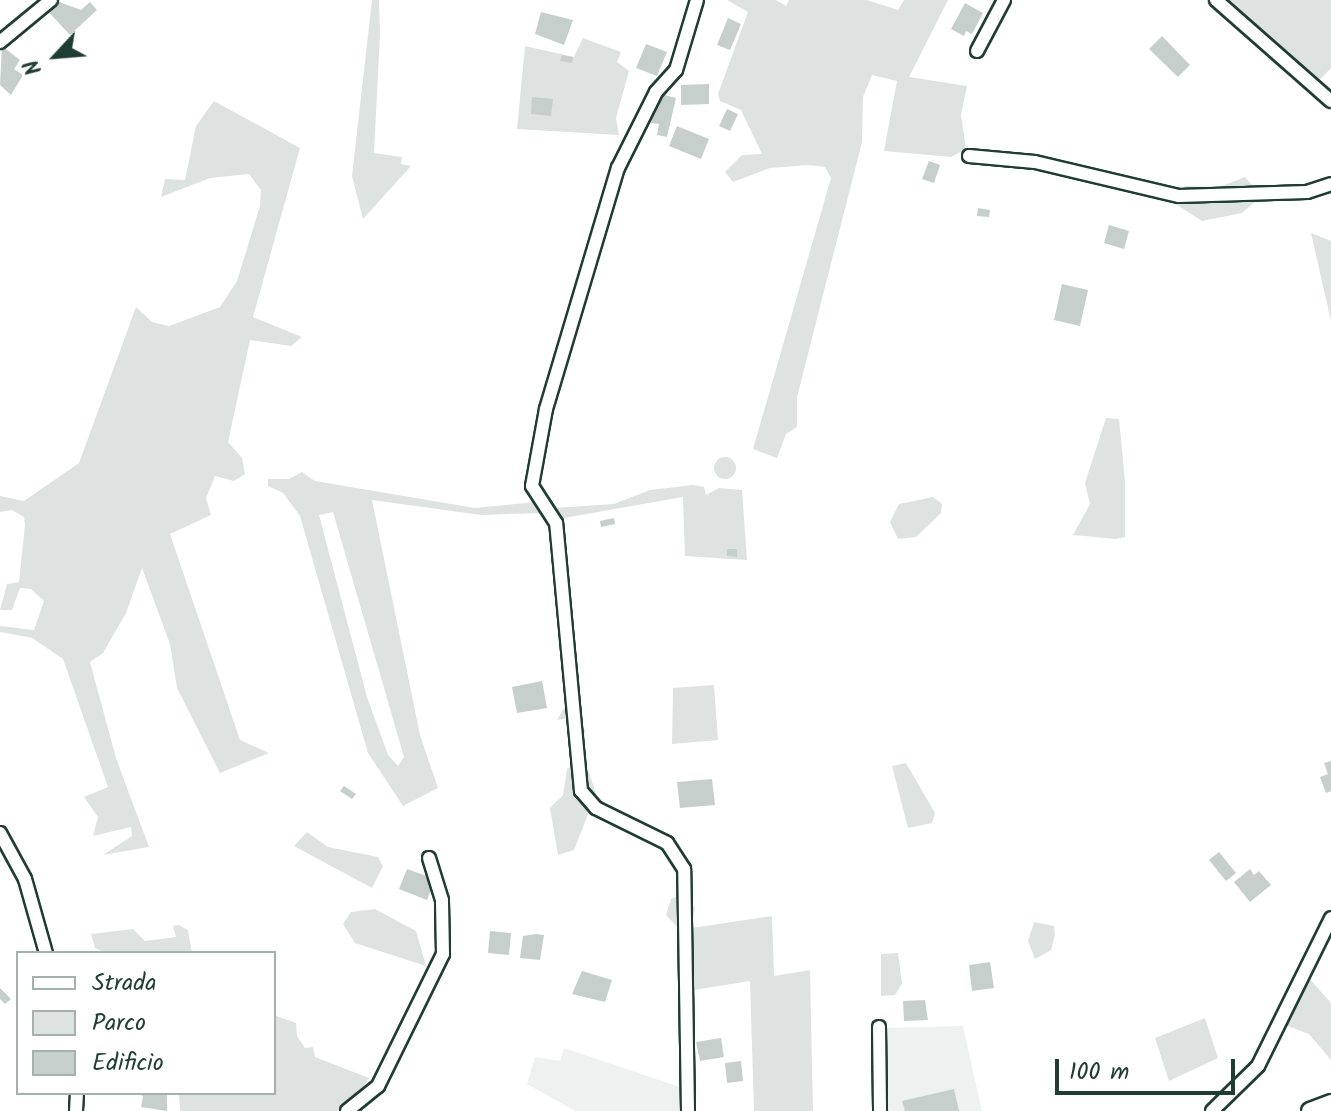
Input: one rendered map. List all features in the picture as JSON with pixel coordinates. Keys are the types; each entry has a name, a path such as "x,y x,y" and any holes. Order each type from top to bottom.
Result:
{"main road":[{"path":"1310,1111 1331,1103"}],"street":[{"path":"0,42 51,0"},
{"path":"688,1111 684,869 667,843 596,808 581,791 556,523 532,486 554,380 618,168 656,92 676,70 697,0"},
{"path":"977,51 1004,0"},
{"path":"1216,0 1331,101"},
{"path":"969,156 1035,162 1179,196 1307,192 1331,184"},
{"path":"0,833 25,879 45,951"},
{"path":"347,1111 378,1086 443,954 442,900 429,858"},
{"path":"1212,1111 1258,1066 1331,918"},
{"path":"879,1027 880,1111"}],"shaded area":[{"path":"963,1026 982,1111 882,1111 881,1028"},
{"path":"564,1048 680,1087 681,1111 575,1111 527,1084 535,1057 560,1061"}],"green space":[{"path":"372,0 379,0 380,35 374,153 402,157 401,164 411,166 363,219 352,176"},
{"path":"727,0 776,0 786,6 789,0 867,0 898,10 904,0 948,0 909,77 967,86 961,115 966,149 951,157 884,151 897,81 872,75 863,97 862,142 797,397 797,427 786,434 777,458 753,449 831,178 825,167 808,165 770,168 733,182 725,172 742,155 762,154 741,110 720,101 718,94 748,12"},
{"path":"1222,0 1331,0 1331,68 1315,85"},
{"path":"583,38 621,52 617,62 629,71 616,118 619,135 517,129 525,46 574,57"},
{"path":"214,101 300,148 253,317 302,337 291,346 250,340 228,442 242,458 245,474 234,481 215,476 206,498 211,515 170,534 240,740 269,753 220,773 177,688 170,644 142,568 126,613 103,653 90,662 116,758 149,847 103,855 132,836 131,827 93,836 98,817 84,797 108,787 63,659 32,638 0,632 0,626 34,630 44,601 31,589 20,588 12,610 0,610 7,584 19,582 25,525 24,517 12,510 0,512 0,496 24,501 79,463 136,307 152,322 169,326 220,307 237,281 260,206 261,190 249,174 210,178 161,197 165,179 185,180 196,126"},
{"path":"1245,177 1255,188 1257,200 1242,213 1202,221 1174,203 1185,186 1219,187"},
{"path":"1311,233 1331,241 1331,321"},
{"path":"1106,418 1119,419 1125,481 1125,537 1073,535 1090,504 1085,483"},
{"path":"725,457 733,460 736,468 733,476 725,479 717,476 714,468 717,460"},
{"path":"302,472 315,481 475,508 534,502 541,513 481,515 372,500 420,735 438,788 403,806 368,753 300,516 283,493 268,486 268,479 289,479","holes":["333,512 404,757 398,766 388,755 367,697 319,515"]},
{"path":"693,485 704,487 706,495 719,488 742,490 747,560 685,556 683,497 558,519 554,508 614,504 650,490"},
{"path":"933,497 942,504 941,513 916,537 898,539 890,522 899,504"},
{"path":"714,685 718,740 672,744 673,688"},
{"path":"568,701 585,730 579,766 589,772 596,794 574,850 558,855 550,808 563,795 567,769 573,766 569,718 557,720"},
{"path":"906,763 935,813 932,823 908,828 892,766"},
{"path":"307,832 328,847 378,857 383,866 372,888 294,846"},
{"path":"685,893 695,908 691,928 772,916 774,976 810,970 813,1111 754,1111 750,981 688,991 680,930 666,915 671,899"},
{"path":"375,909 416,931 426,966 355,943 343,924 351,912"},
{"path":"1034,922 1054,926 1055,935 1051,950 1035,959 1028,941"},
{"path":"179,925 188,930 192,951 102,951 95,948 91,934 133,929 145,941 176,937 173,926"},
{"path":"898,953 902,984 895,995 881,996 881,954"},
{"path":"1308,977 1331,1003 1331,1060 1309,1034 1285,1025"},
{"path":"276,1016 296,1023 297,1036 305,1048 313,1047 315,1057 369,1078 337,1111 180,1111 179,1095 276,1095"},
{"path":"1205,1018 1218,1058 1169,1081 1155,1038"}],"building":[{"path":"54,0 81,10 90,2 97,10 70,35 45,8"},
{"path":"965,3 983,13 972,34 966,31 964,36 951,29"},
{"path":"541,12 573,20 564,45 535,34"},
{"path":"728,18 741,24 730,50 717,45"},
{"path":"1162,36 1190,65 1178,77 1149,49"},
{"path":"646,44 667,52 657,76 636,68"},
{"path":"2,46 20,60 14,69 23,75 11,95 0,85"},
{"path":"562,55 573,57 572,63 560,61"},
{"path":"709,84 709,104 681,105 681,85"},
{"path":"657,93 676,98 667,137 657,135 659,124 651,123"},
{"path":"532,97 553,99 551,116 531,114"},
{"path":"727,109 738,114 730,131 719,126"},
{"path":"677,126 709,139 701,159 669,146"},
{"path":"929,161 940,165 934,183 922,179"},
{"path":"978,208 990,210 989,217 977,216"},
{"path":"1109,225 1129,231 1124,249 1104,243"},
{"path":"1062,284 1088,290 1080,326 1054,320"},
{"path":"614,518 615,524 601,527 600,521"},
{"path":"727,549 737,549 737,557 727,556"},
{"path":"542,681 547,708 517,713 512,687"},
{"path":"1331,761 1331,791 1326,793 1320,777 1328,774 1324,763"},
{"path":"712,779 715,805 680,808 677,782"},
{"path":"344,786 356,794 352,799 340,791"},
{"path":"1219,852 1236,873 1226,881 1209,860"},
{"path":"407,869 435,879 427,900 399,889"},
{"path":"1250,869 1254,875 1259,871 1271,885 1250,902 1234,882"},
{"path":"490,931 511,933 509,955 488,953"},
{"path":"544,935 540,960 520,958 523,936"},
{"path":"990,962 994,988 972,991 969,965"},
{"path":"582,971 612,980 605,1002 572,994"},
{"path":"0,988 11,999 5,1004 0,999"},
{"path":"925,1000 928,1020 904,1021 903,1001"},
{"path":"721,1038 724,1057 700,1061 696,1042"},
{"path":"741,1061 743,1081 727,1083 725,1063"},
{"path":"954,1089 959,1111 905,1111 902,1101"},
{"path":"141,1095 167,1095 167,1111 141,1107"}]}
